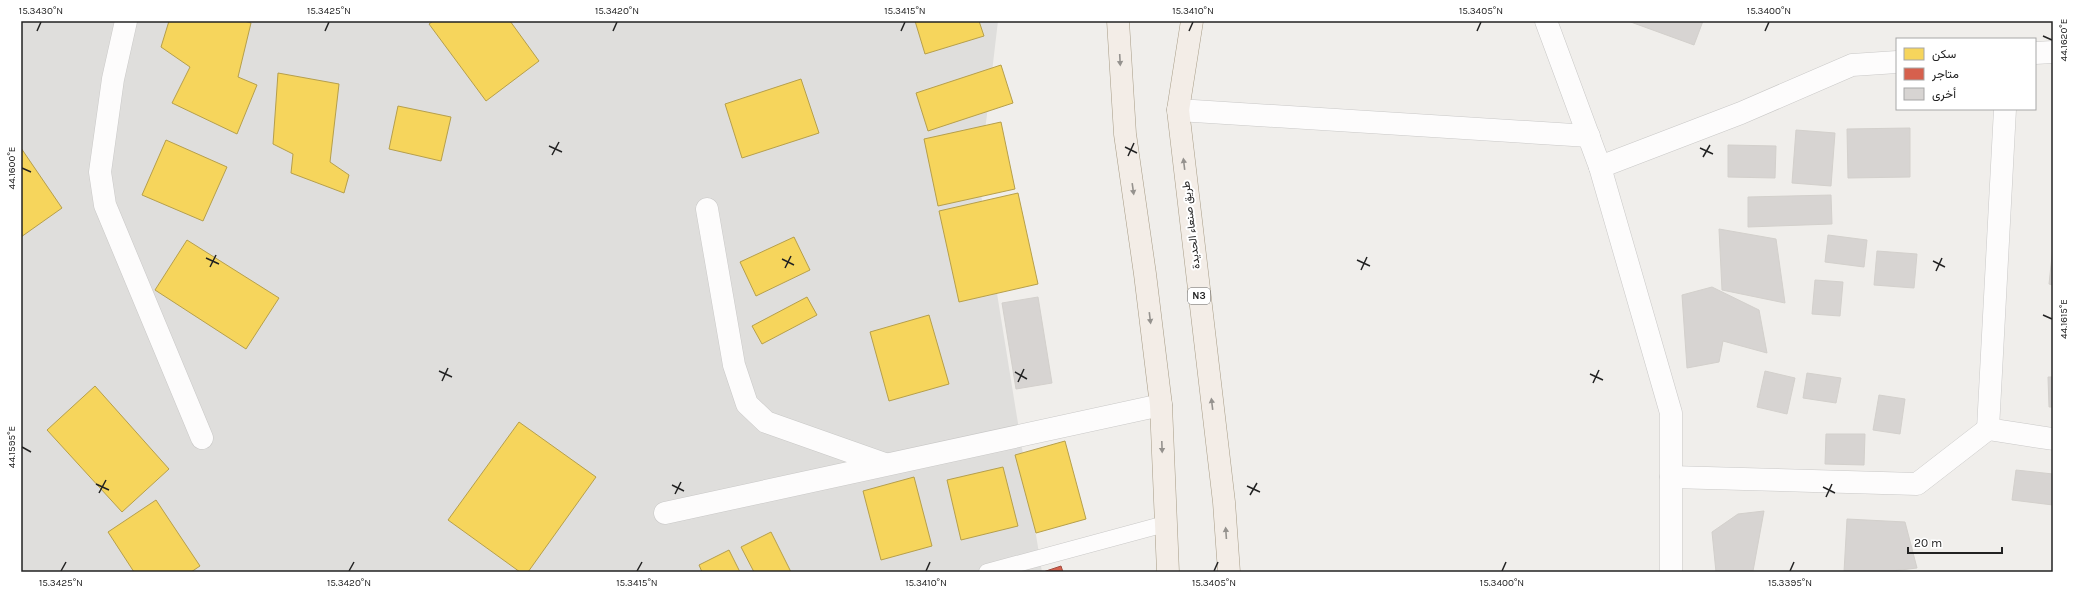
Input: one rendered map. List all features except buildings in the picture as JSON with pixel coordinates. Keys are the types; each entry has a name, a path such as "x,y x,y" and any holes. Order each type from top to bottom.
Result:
{"main road":[{"path":"1118,21 1125,134 1145,274 1160,405 1168,572"},
{"name":"طريق صنعاء الحديدة","path":"1192,21 1178,110 1224,502 1229,572"}],"street":[{"path":"126,21 113,79 100,172 105,205 202,438"},
{"path":"1546,21 1600,167 1671,413 1671,572"},
{"path":"2036,53 2053,52"},
{"path":"1600,167 1741,113 1852,65 1896,62"},
{"path":"1178,110 1589,136"},
{"path":"1988,429 2005,110"},
{"path":"707,209 734,365 747,404 766,422 885,464"},
{"path":"665,513 1160,405"},
{"path":"1671,477 1917,484 1988,429 2053,439"}],"lane":[{"path":"987,572 1165,524"}],"shaded area":[{"path":"21,21 998,21 979,182 1042,572 21,572"}]}
